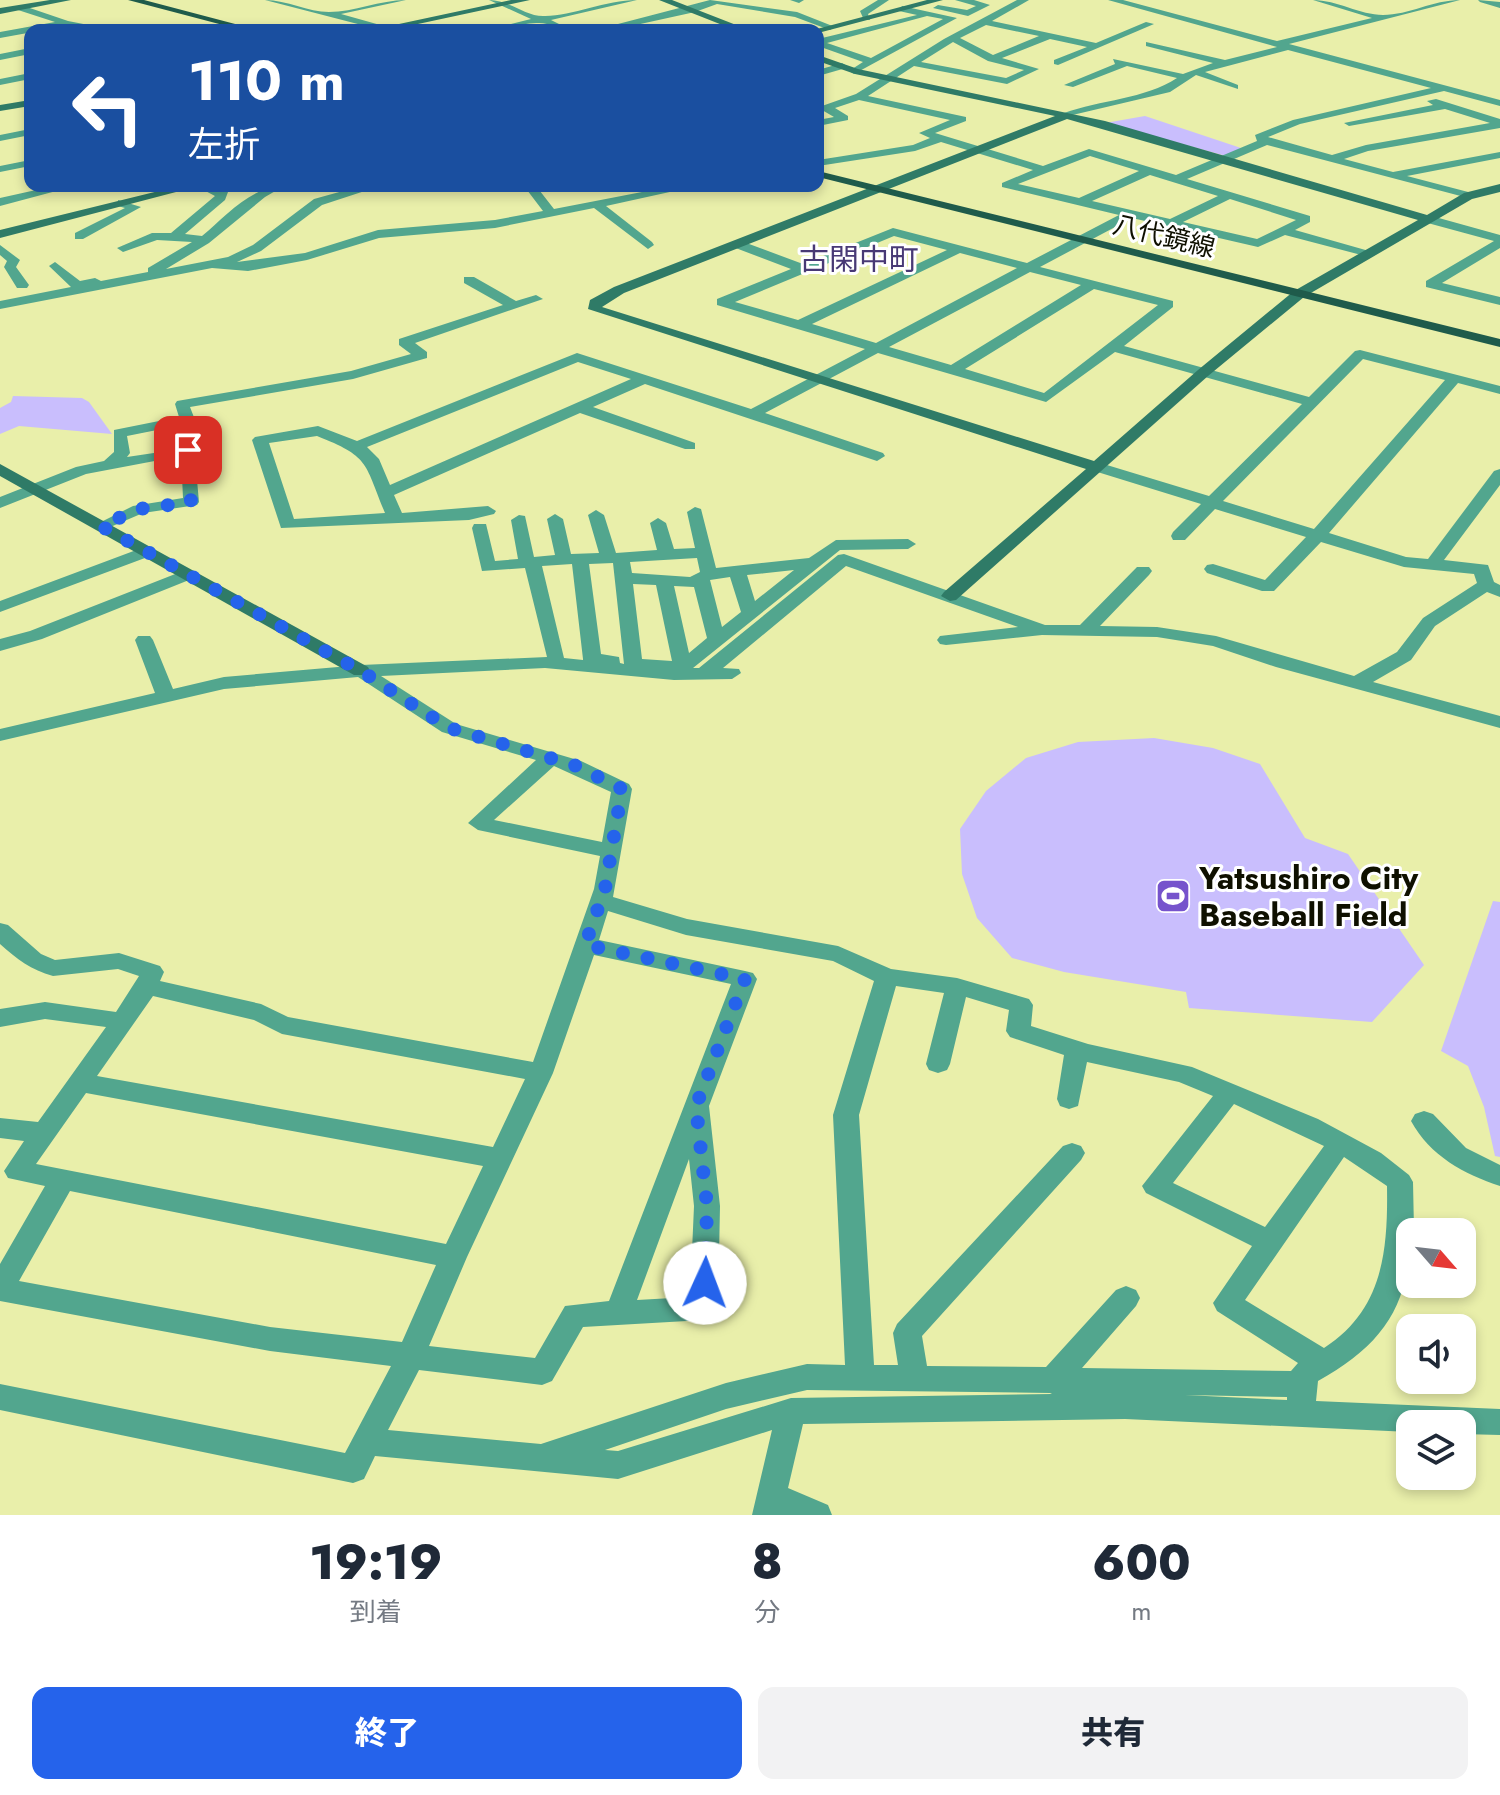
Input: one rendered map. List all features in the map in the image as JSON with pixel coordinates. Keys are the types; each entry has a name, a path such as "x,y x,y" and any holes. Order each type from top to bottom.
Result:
{"main road":[{"path":"133,0 229,24"},
{"name":"八代鏡線","path":"824,175 1500,343"}],"street":[{"path":"0,11 66,0"},
{"path":"271,0 366,24"},
{"path":"328,14 401,0"},
{"path":"406,24 499,2 525,0"},
{"path":"521,24 632,0"},
{"path":"664,0 728,24"},
{"path":"632,24 692,10 718,0 797,15 822,24"},
{"path":"867,18 863,13 884,0"},
{"path":"824,28 938,0"},
{"path":"920,5 968,13 985,5 960,0"},
{"path":"824,105 859,97 953,38 1024,0"},
{"path":"1113,0 1500,103"},
{"path":"1318,0 1387,19"},
{"path":"1358,682 1404,656 1429,622 1493,588 1482,569 1404,562 595,309 595,303 611,293 1095,105 1166,90 1184,77 1223,62 1455,0"},
{"path":"1483,0 1500,5"},
{"path":"499,2 550,24"},
{"path":"21,8 71,24"},
{"path":"854,71 952,18 902,9"},
{"path":"824,40 930,14"},
{"path":"675,23 707,16"},
{"path":"986,22 1097,46"},
{"path":"60,24 66,23"},
{"path":"1058,62 1149,24"},
{"path":"824,25 830,27"},
{"path":"984,37 1008,27"},
{"path":"0,35 24,31"},
{"path":"992,59 1049,36"},
{"path":"913,63 1007,81 1034,69 992,59 953,38"},
{"path":"824,44 873,62"},
{"path":"1149,44 1223,62"},
{"path":"0,57 24,52"},
{"path":"824,60 876,76 1068,115 1500,241"},
{"path":"1069,85 1121,62 1184,77"},
{"path":"824,71 842,66"},
{"path":"1197,72 1234,87"},
{"path":"824,105 876,76"},
{"path":"0,82 24,77"},
{"path":"1389,87 1414,81"},
{"path":"1143,84 1166,90"},
{"path":"1443,88 1297,122 1259,137 1468,196"},
{"path":"1365,94 1377,91"},
{"path":"1415,95 1500,124"},
{"path":"859,97 962,119 924,133 1044,170"},
{"path":"0,108 24,104"},
{"path":"1309,133 1444,106"},
{"path":"824,108 844,118 824,122"},
{"path":"1332,159 1366,148 1500,124"},
{"path":"0,138 24,133"},
{"path":"1176,179 1271,142 1294,137"},
{"path":"824,162 915,148 941,138"},
{"path":"1089,152 1306,219 1258,243 1006,185 1044,170 1089,152"},
{"path":"1392,175 1500,155"},
{"path":"0,169 24,164"},
{"path":"1080,202 1149,171"},
{"path":"950,596 1203,373 1299,294 1468,196 1500,188"},
{"path":"0,202 43,192"},
{"path":"0,233 123,212 177,192"},
{"path":"174,237 221,197 222,192"},
{"path":"0,305 152,275 205,240 241,208 268,192"},
{"path":"216,265 257,248 318,202 353,192"},
{"path":"535,192 551,213"},
{"path":"55,266 77,286 216,265 248,267 307,256 378,234 495,224 648,192"},
{"path":"1171,223 1229,195"},
{"path":"597,205 648,245"},
{"path":"86,235 123,212"},
{"path":"752,414 1130,214"},
{"path":"1284,231 1364,254"},
{"path":"893,232 959,249 1168,304 1046,398 722,302 893,232"},
{"path":"123,248 156,236 205,240"},
{"path":"1500,241 1431,284 1500,301"},
{"path":"737,244 803,269"},
{"path":"0,249 14,260 10,267 22,285"},
{"path":"799,325 959,249"},
{"path":"469,280 514,306"},
{"path":"954,370 1092,284"},
{"path":"110,464 122,453 119,433 187,420 182,404 353,375 422,355 404,342 536,299"},
{"path":"1113,347 1312,402"},
{"path":"1179,536 1360,354 1500,390"},
{"path":"357,446 577,357 877,456"},
{"path":"1213,569 1268,587 1318,535 1455,378"},
{"path":"385,493 644,379"},
{"path":"578,407 690,446"},
{"path":"387,519 394,514 371,459 357,446 318,431 260,440 287,524 469,515 488,511"},
{"path":"0,503 82,470 188,450 191,502 139,509 101,526"},
{"path":"0,469 361,671 449,728 574,765 622,789 605,889 541,1073 453,1257 410,1358 353,1469 0,1397"},
{"path":"1432,565 1500,474"},
{"path":"695,512 717,641"},
{"path":"596,515 624,578 633,664"},
{"path":"555,519 572,559 592,659"},
{"path":"519,520 556,660"},
{"path":"658,523 667,555"},
{"path":"480,528 488,567 704,552"},
{"path":"0,735 224,683 361,671 592,659 679,671 836,545 908,544"},
{"path":"0,607 147,551"},
{"path":"706,672 844,559 1042,630"},
{"path":"624,578 693,582 705,576 812,563"},
{"path":"737,571 750,613"},
{"path":"1086,629 1143,571"},
{"path":"0,645 30,645 110,605 188,574"},
{"path":"664,580 679,671"},
{"path":"110,605 126,621"},
{"path":"946,640 1042,630 1086,629 1157,632 1216,641 1283,663 1491,720 1500,734"},
{"path":"144,640 166,696"},
{"path":"556,660 732,673"},
{"path":"551,758 478,823 611,851"},
{"path":"367,1442 618,1465 791,1411 1125,1406 1309,1387 1381,1311 1397,1278 1402,1233 1400,1182 1372,1160 1340,1143 1183,1074 1077,1050 1018,1031 1021,1005 957,986 887,977 838,954 686,927 600,901"},
{"path":"1,932 43,966 53,968 119,961 152,972 147,986 17,1171 453,1257"},
{"path":"585,945 745,979 618,1313"},
{"path":"860,1378 846,1115 887,977"},
{"path":"147,986 261,1013 282,1025 541,1073"},
{"path":"938,1064 957,986"},
{"path":"0,1018 18,1012 77,1012 122,1022"},
{"path":"1069,1099 1077,1050"},
{"path":"80,1082 500,1158"},
{"path":"1229,1093 1155,1186 1270,1242"},
{"path":"63,1179 0,1289 255,1337 542,1372 575,1315 704,1308 707,1206 696,1106"},
{"path":"1424,1121 1440,1143 1464,1163 1500,1176"},
{"path":"0,1128 44,1133"},
{"path":"1309,1387 1227,1303 1340,1143"},
{"path":"915,1379 907,1333 1072,1153"},
{"path":"1052,1381 1126,1298"},
{"path":"541,1457 726,1396 807,1377 1309,1387 1500,1422"},
{"path":"791,1411 770,1506 817,1515"}],"shaded area":[{"path":"1145,116 1241,148 1226,156 1105,123"},
{"path":"13,396 82,398 89,402 112,434 19,426 0,434 0,408 11,402"},
{"name":"Yatsushiro City Baseball Field","path":"1154,738 1213,748 1260,764 1305,838 1348,854 1424,965 1372,1022 1189,1008 1186,992 1064,972 1012,958 977,918 962,874 960,829 986,791 1026,758 1078,742"},
{"path":"1493,901 1500,902 1500,1157 1495,1156 1484,1107 1468,1066 1441,1051"}],"place":[{"name":"Yatsushiro City Baseball Field","path":"1173,896"}],"district":[{"name":"古閑中町","path":"859,260"}],"route":[{"path":"188,450 191,502 139,509 101,526 361,671 449,728 574,765 622,789 605,889 585,945 745,979 696,1106 707,1206 705,1283"}]}
